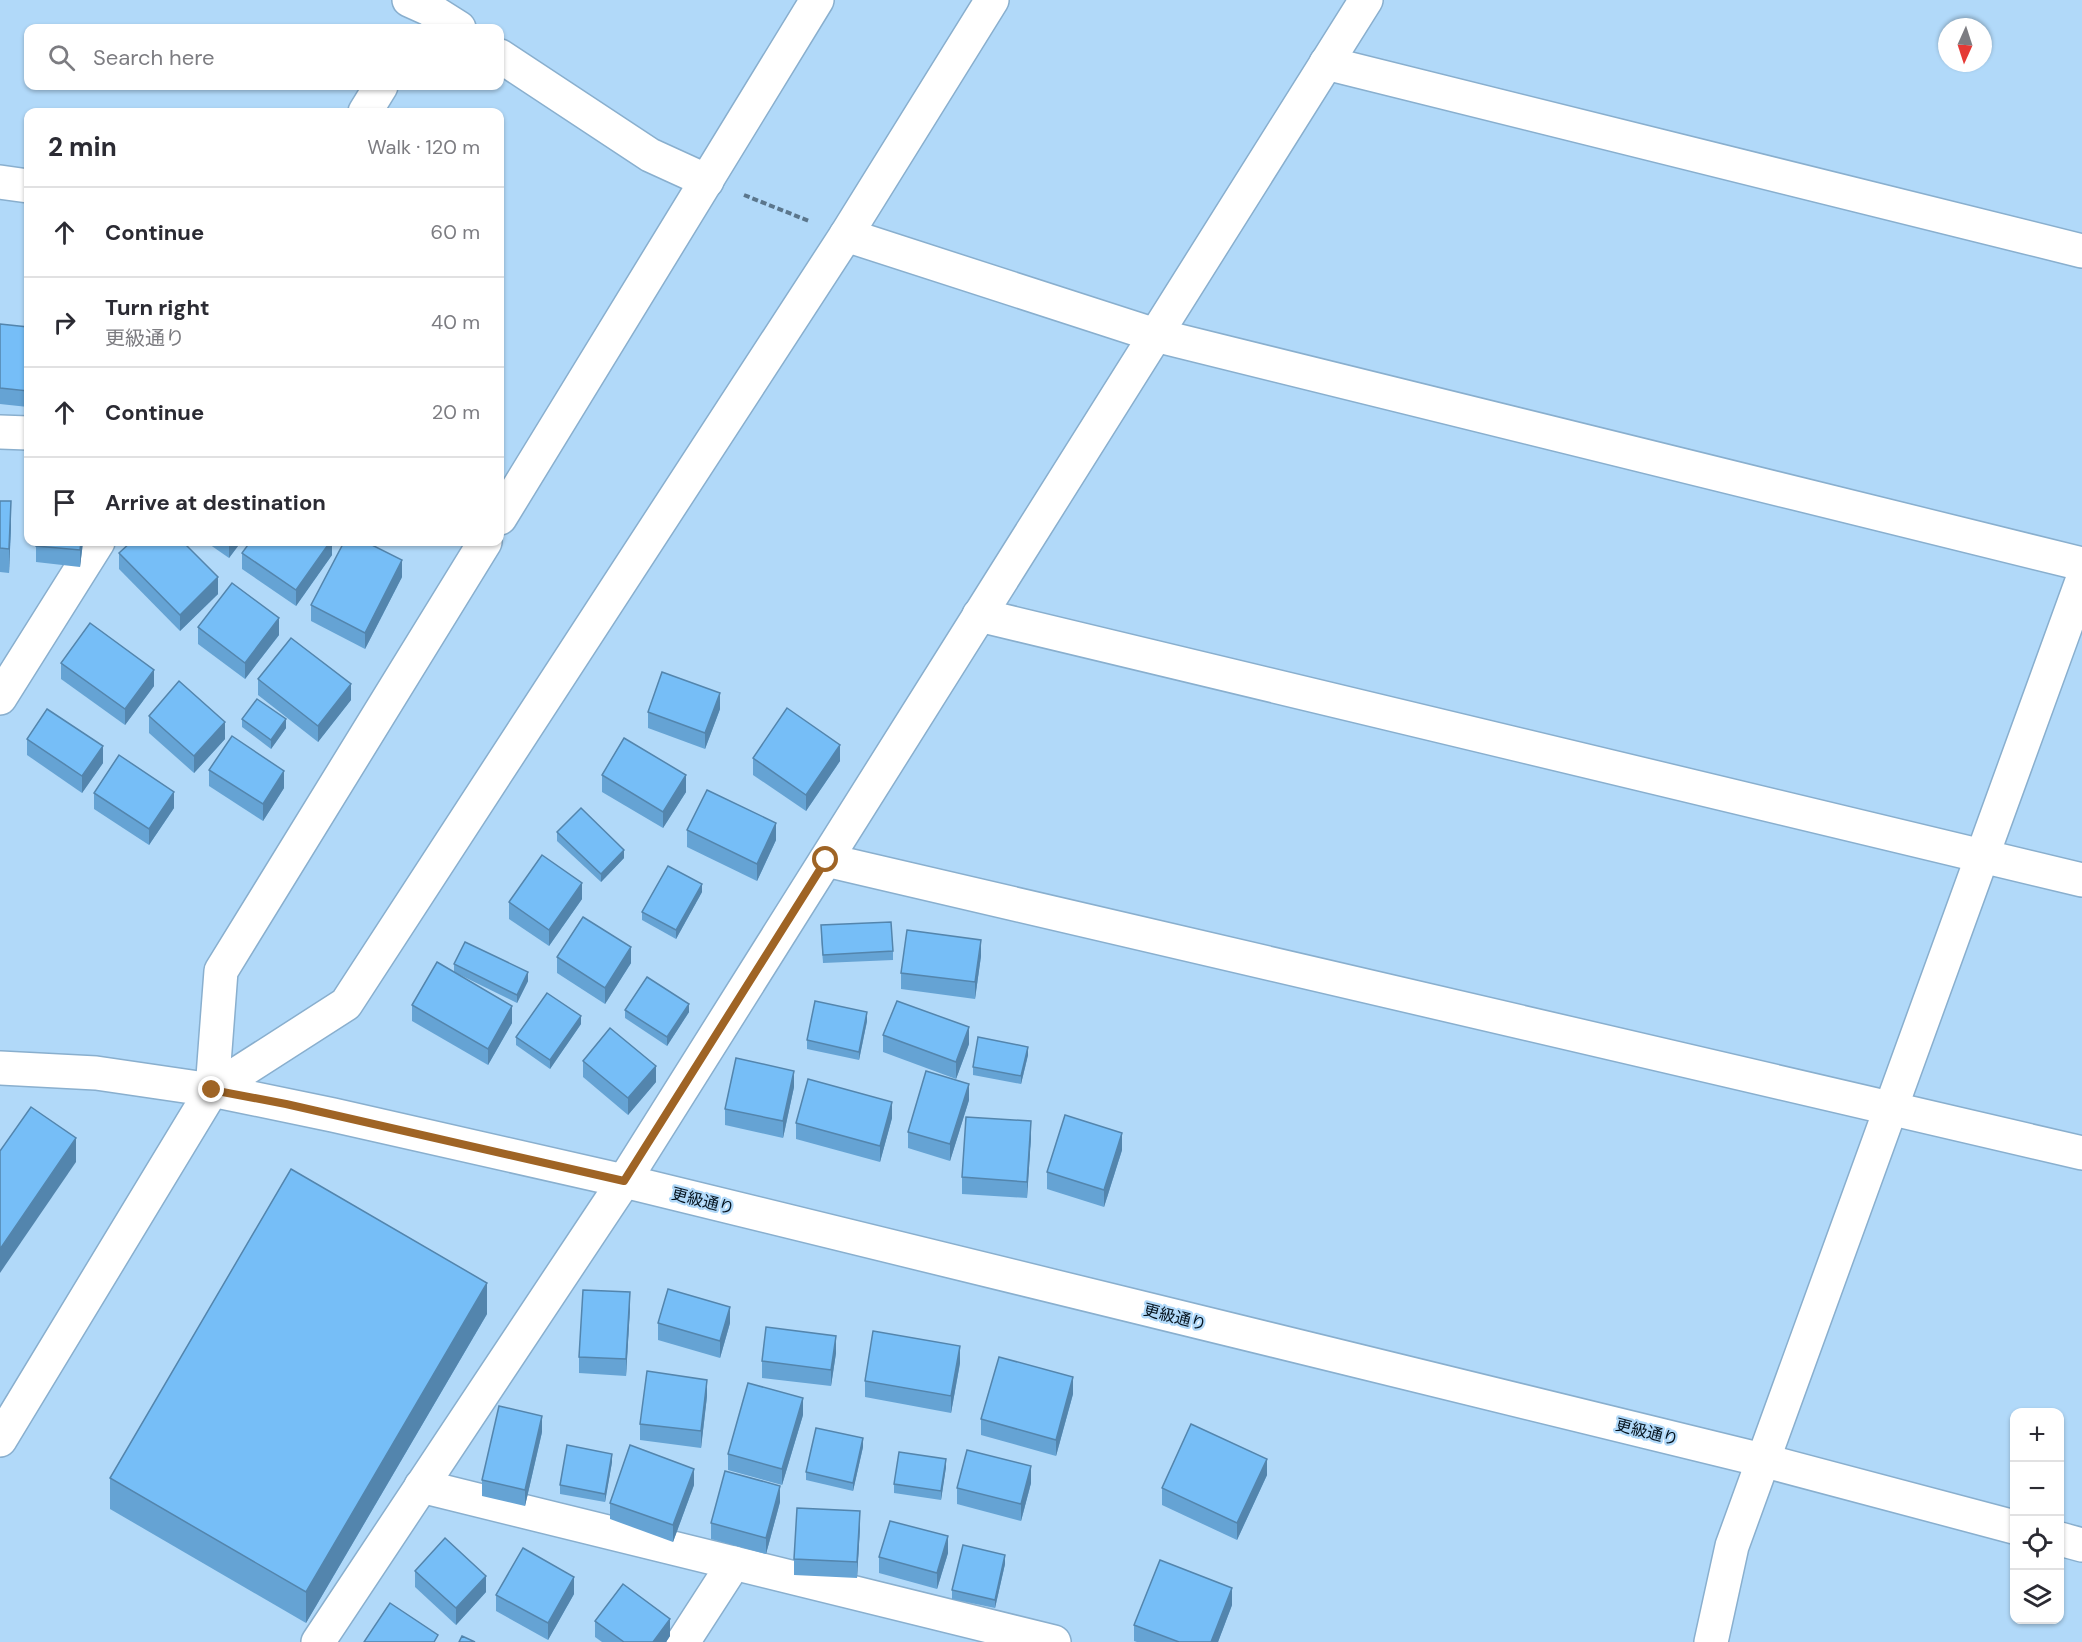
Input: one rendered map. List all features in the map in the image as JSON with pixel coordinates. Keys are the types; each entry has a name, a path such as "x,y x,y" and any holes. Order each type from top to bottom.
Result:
{"street":[{"path":"504,511 817,0"},
{"path":"0,1440 212,1090 346,1004 846,235 992,0"},
{"path":"318,1642 624,1181 1366,0"},
{"path":"418,12 449,24"},
{"path":"504,59 650,155 707,181"},
{"path":"1326,63 2082,252"},
{"path":"367,108 378,90"},
{"path":"0,182 24,185"},
{"path":"846,235 1155,335 2082,564"},
{"path":"0,432 24,433"},
{"path":"0,698 95,546"},
{"path":"212,1090 222,971 483,546"},
{"path":"1710,1642 1732,1545 2082,581"},
{"path":"979,615 2082,880"},
{"path":"826,860 2082,1153"},
{"name":"更級通り","path":"0,1068 96,1073 212,1090 624,1181 1762,1460 2010,1526"},
{"path":"421,1486 734,1563 1001,1636 1054,1642"},
{"path":"2064,1540 2082,1545"},
{"path":"683,1642 734,1563"}],"path":[{"path":"707,181 846,235"}],"building":[{"path":"0,324 24,327 24,391 0,388"},
{"path":"0,501 11,501 9,549 0,548"},
{"path":"36,546 80,546 80,550"},
{"path":"127,546 187,546 218,577 180,615 119,553"},
{"path":"247,546 327,546 296,590 242,553"},
{"path":"342,546 374,546 402,560 365,633 311,605"},
{"path":"232,583 279,618 245,663 198,627"},
{"path":"90,623 154,670 125,709 61,663"},
{"path":"291,638 351,684 318,726 258,679"},
{"path":"662,672 720,693 705,733 648,712"},
{"path":"179,681 225,722 194,756 149,716"},
{"path":"257,699 286,719 271,740 242,719"},
{"path":"787,708 840,745 806,795 753,758"},
{"path":"47,709 103,746 82,776 27,739"},
{"path":"232,736 284,771 263,804 209,770"},
{"path":"624,738 686,775 663,812 602,775"},
{"path":"119,755 174,792 149,829 94,793"},
{"path":"707,790 776,823 757,864 687,830"},
{"path":"581,808 624,850 601,874 557,832"},
{"path":"542,855 582,883 549,930 509,902"},
{"path":"668,866 702,884 676,930 642,912"},
{"path":"583,917 631,947 605,988 557,957"},
{"path":"891,922 893,951 823,955 821,925"},
{"path":"907,930 981,940 975,982 901,973"},
{"path":"465,942 528,972 517,995 454,964"},
{"path":"437,962 512,1006 488,1049 412,1005"},
{"path":"647,977 689,1004 667,1037 625,1010"},
{"path":"547,993 581,1016 550,1060 516,1037"},
{"path":"815,1001 867,1012 859,1052 807,1040"},
{"path":"897,1001 969,1027 956,1062 883,1035"},
{"path":"610,1028 656,1066 628,1098 583,1061"},
{"path":"978,1037 1028,1047 1021,1076 973,1067"},
{"path":"736,1058 794,1071 783,1121 725,1109"},
{"path":"926,1071 969,1084 950,1144 908,1132"},
{"path":"808,1079 892,1102 880,1146 796,1123"},
{"path":"31,1107 76,1138 0,1249 0,1151"},
{"path":"1065,1115 1122,1133 1104,1190 1047,1172"},
{"path":"966,1117 1031,1121 1027,1182 962,1177"},
{"path":"291,1169 487,1283 306,1592 110,1478"},
{"path":"668,1289 730,1307 720,1341 658,1323"},
{"path":"583,1290 630,1292 626,1359 579,1357"},
{"path":"766,1327 836,1336 831,1370 762,1361"},
{"path":"873,1331 960,1346 951,1396 865,1381"},
{"path":"999,1357 1073,1377 1056,1440 981,1419"},
{"path":"647,1371 707,1380 701,1431 640,1424"},
{"path":"748,1383 803,1398 782,1469 728,1454"},
{"path":"499,1406 542,1416 525,1490 482,1480"},
{"path":"1191,1424 1267,1459 1237,1523 1162,1488"},
{"path":"816,1428 863,1438 853,1483 806,1472"},
{"path":"567,1445 612,1454 605,1494 560,1485"},
{"path":"630,1445 694,1469 673,1525 610,1503"},
{"path":"967,1450 1031,1466 1021,1504 957,1488"},
{"path":"899,1452 946,1459 941,1491 894,1484"},
{"path":"725,1471 780,1486 766,1538 711,1523"},
{"path":"797,1508 860,1511 857,1562 794,1559"},
{"path":"890,1521 948,1536 937,1573 879,1557"},
{"path":"445,1538 486,1576 456,1608 415,1571"},
{"path":"963,1545 1005,1555 995,1600 952,1590"},
{"path":"523,1548 574,1577 548,1623 496,1595"},
{"path":"1160,1560 1232,1588 1211,1642 1179,1642 1134,1625"},
{"path":"623,1584 670,1619 653,1642 624,1642 595,1621"},
{"path":"390,1603 438,1635 434,1642 364,1642"},
{"path":"462,1636 475,1642 459,1642"}],"route":[{"path":"212,1090 286,1104 624,1181 826,860"}]}
